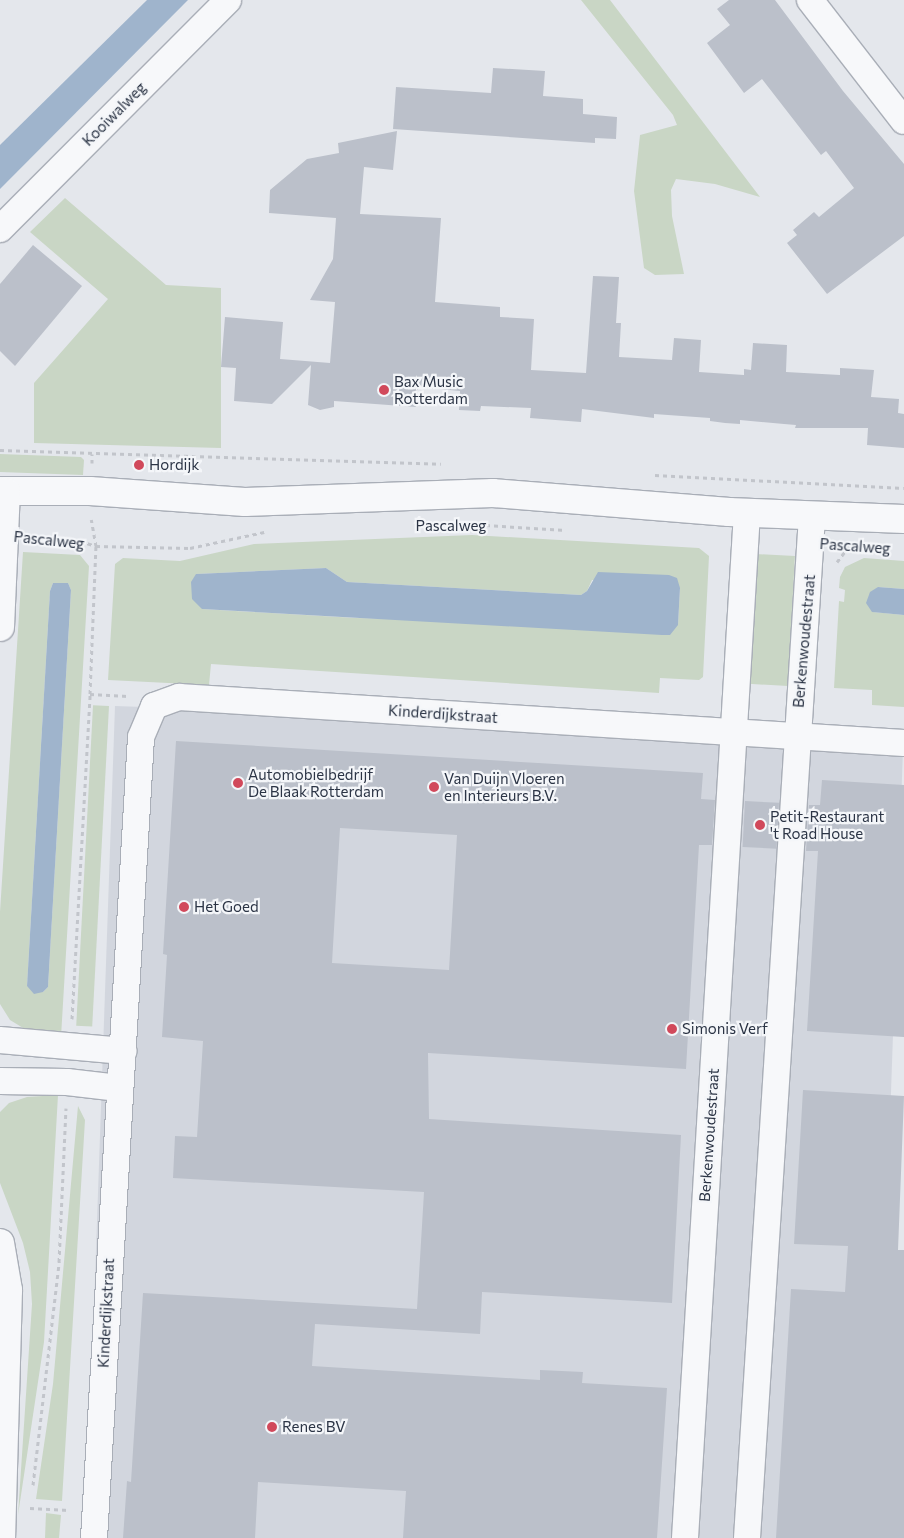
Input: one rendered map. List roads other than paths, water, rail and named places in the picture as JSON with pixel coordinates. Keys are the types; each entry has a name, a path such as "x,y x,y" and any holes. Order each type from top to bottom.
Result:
{"street":[{"name":"Kooiwalweg","path":"0,229 228,0"},
{"path":"810,0 904,121"},
{"path":"0,627 5,536 3,491"},
{"name":"Pascalweg","path":"3,491 90,491 245,502 493,493 747,513 904,519"},
{"name":"Berkenwoudestraat","path":"685,1538 747,513"},
{"name":"Berkenwoudestraat","path":"747,1538 796,736 812,544 812,516"},
{"name":"Kinderdijkstraat","path":"94,1538 119,1088 124,1051 140,737 154,706 179,697 734,732"},
{"path":"734,732 904,743"},
{"path":"0,1040 124,1051"},
{"path":"0,1081 67,1082 119,1088"},
{"path":"0,1243 8,1290 1,1538"}],"water":[{"path":"147,0 188,0 0,189 0,145"},
{"path":"326,568 347,582 581,595 587,591 598,572 669,575 677,578 680,588 678,625 670,635 662,635 202,609 192,599 191,582 196,574"},
{"path":"53,583 68,583 71,590 48,987 43,992 34,994 27,986 50,591"},
{"path":"878,587 904,589 904,615 872,612 866,603 870,592"}],"place":[{"name":"Bax Music Rotterdam","path":"384,390"},
{"name":"Hordijk","path":"139,465"},
{"name":"Automobielbedrijf De Blaak Rotterdam","path":"238,783"},
{"name":"Van Duijn Vloeren en Interieurs B.V.","path":"434,787"},
{"name":"Petit-Restaurant 't Road House","path":"760,825"},
{"name":"Het Goed","path":"184,907"},
{"name":"Simonis Verf","path":"672,1029"},
{"name":"Renes BV","path":"272,1427"}]}
